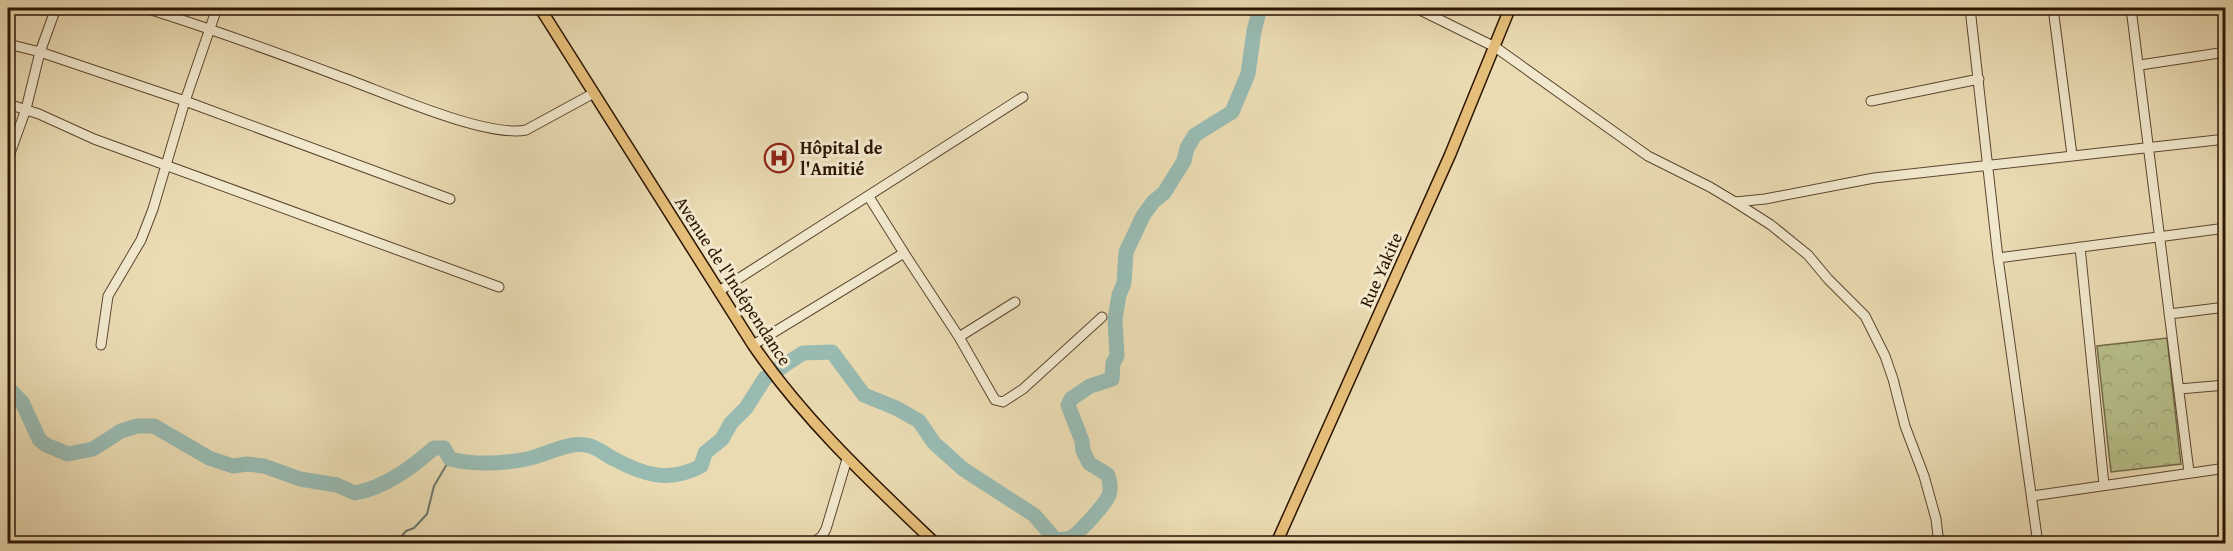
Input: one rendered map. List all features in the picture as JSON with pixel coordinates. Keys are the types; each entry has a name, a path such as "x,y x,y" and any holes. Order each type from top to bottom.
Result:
{"main road":[{"name":"Avenue de l'Indépendance","path":"540,8 768,368 848,459 936,543"},
{"name":"Rue Yakite","path":"1276,543 1450,155 1510,8"}],"street":[{"path":"8,159 26,109 40,52 56,8"},
{"path":"145,8 210,28 460,120 504,131 526,130 594,93"},
{"path":"100,345 108,296 141,240 217,8"},
{"path":"1416,8 1495,47 1648,156 1735,202 1771,225 1808,255 1865,316 1885,356 1905,426 1924,476 1936,519 1939,543"},
{"path":"1970,8 1998,258 2038,543"},
{"path":"2053,8 2073,155"},
{"path":"2131,8 2190,472"},
{"path":"8,44 40,52 185,101 450,199"},
{"path":"2140,66 2226,52"},
{"path":"1871,101 1979,79"},
{"path":"719,291 1023,97"},
{"path":"8,104 26,109 77,133 499,287"},
{"path":"1735,202 1765,200 1875,178 2226,140"},
{"path":"869,197 959,337 995,400 1003,402 1023,389 1102,317"},
{"path":"1998,258 2226,228"},
{"path":"2080,247 2104,485"},
{"path":"753,345 904,253"},
{"path":"959,337 1015,302"},
{"path":"2169,314 2226,307"},
{"path":"2179,389 2226,385"},
{"path":"812,543 822,536 826,529 848,459"},
{"path":"2032,496 2226,468"}],"green space":[{"path":"2167,338 2181,464 2111,472 2097,346"}],"waterway":[{"path":"8,388 22,402 39,439 46,445 68,454 93,449 121,431 137,426 154,426 209,458 233,466 247,464 264,466 300,479 337,485 355,493 398,476 434,448 444,448 450,459 488,463 527,459 566,446 582,445 593,447 625,465 646,473 667,475 689,471 701,466 705,453 722,439 731,423 746,408 765,378 803,353 832,352 864,395 896,408 919,421 934,443 963,469 1034,515 1055,539 1063,540 1078,533 1098,511 1107,499 1110,488 1108,475 1089,463 1068,405 1071,399 1090,386 1112,379 1113,363 1117,356 1115,319 1119,295 1124,283 1126,252 1143,216 1153,202 1164,193 1184,161 1187,148 1195,135 1232,112 1248,74 1260,8"},
{"path":"395,544 406,531 414,528 427,514 434,486 450,459"}],"place":[{"name":"Hôpital de l'Amitié","path":"779,158"}]}
